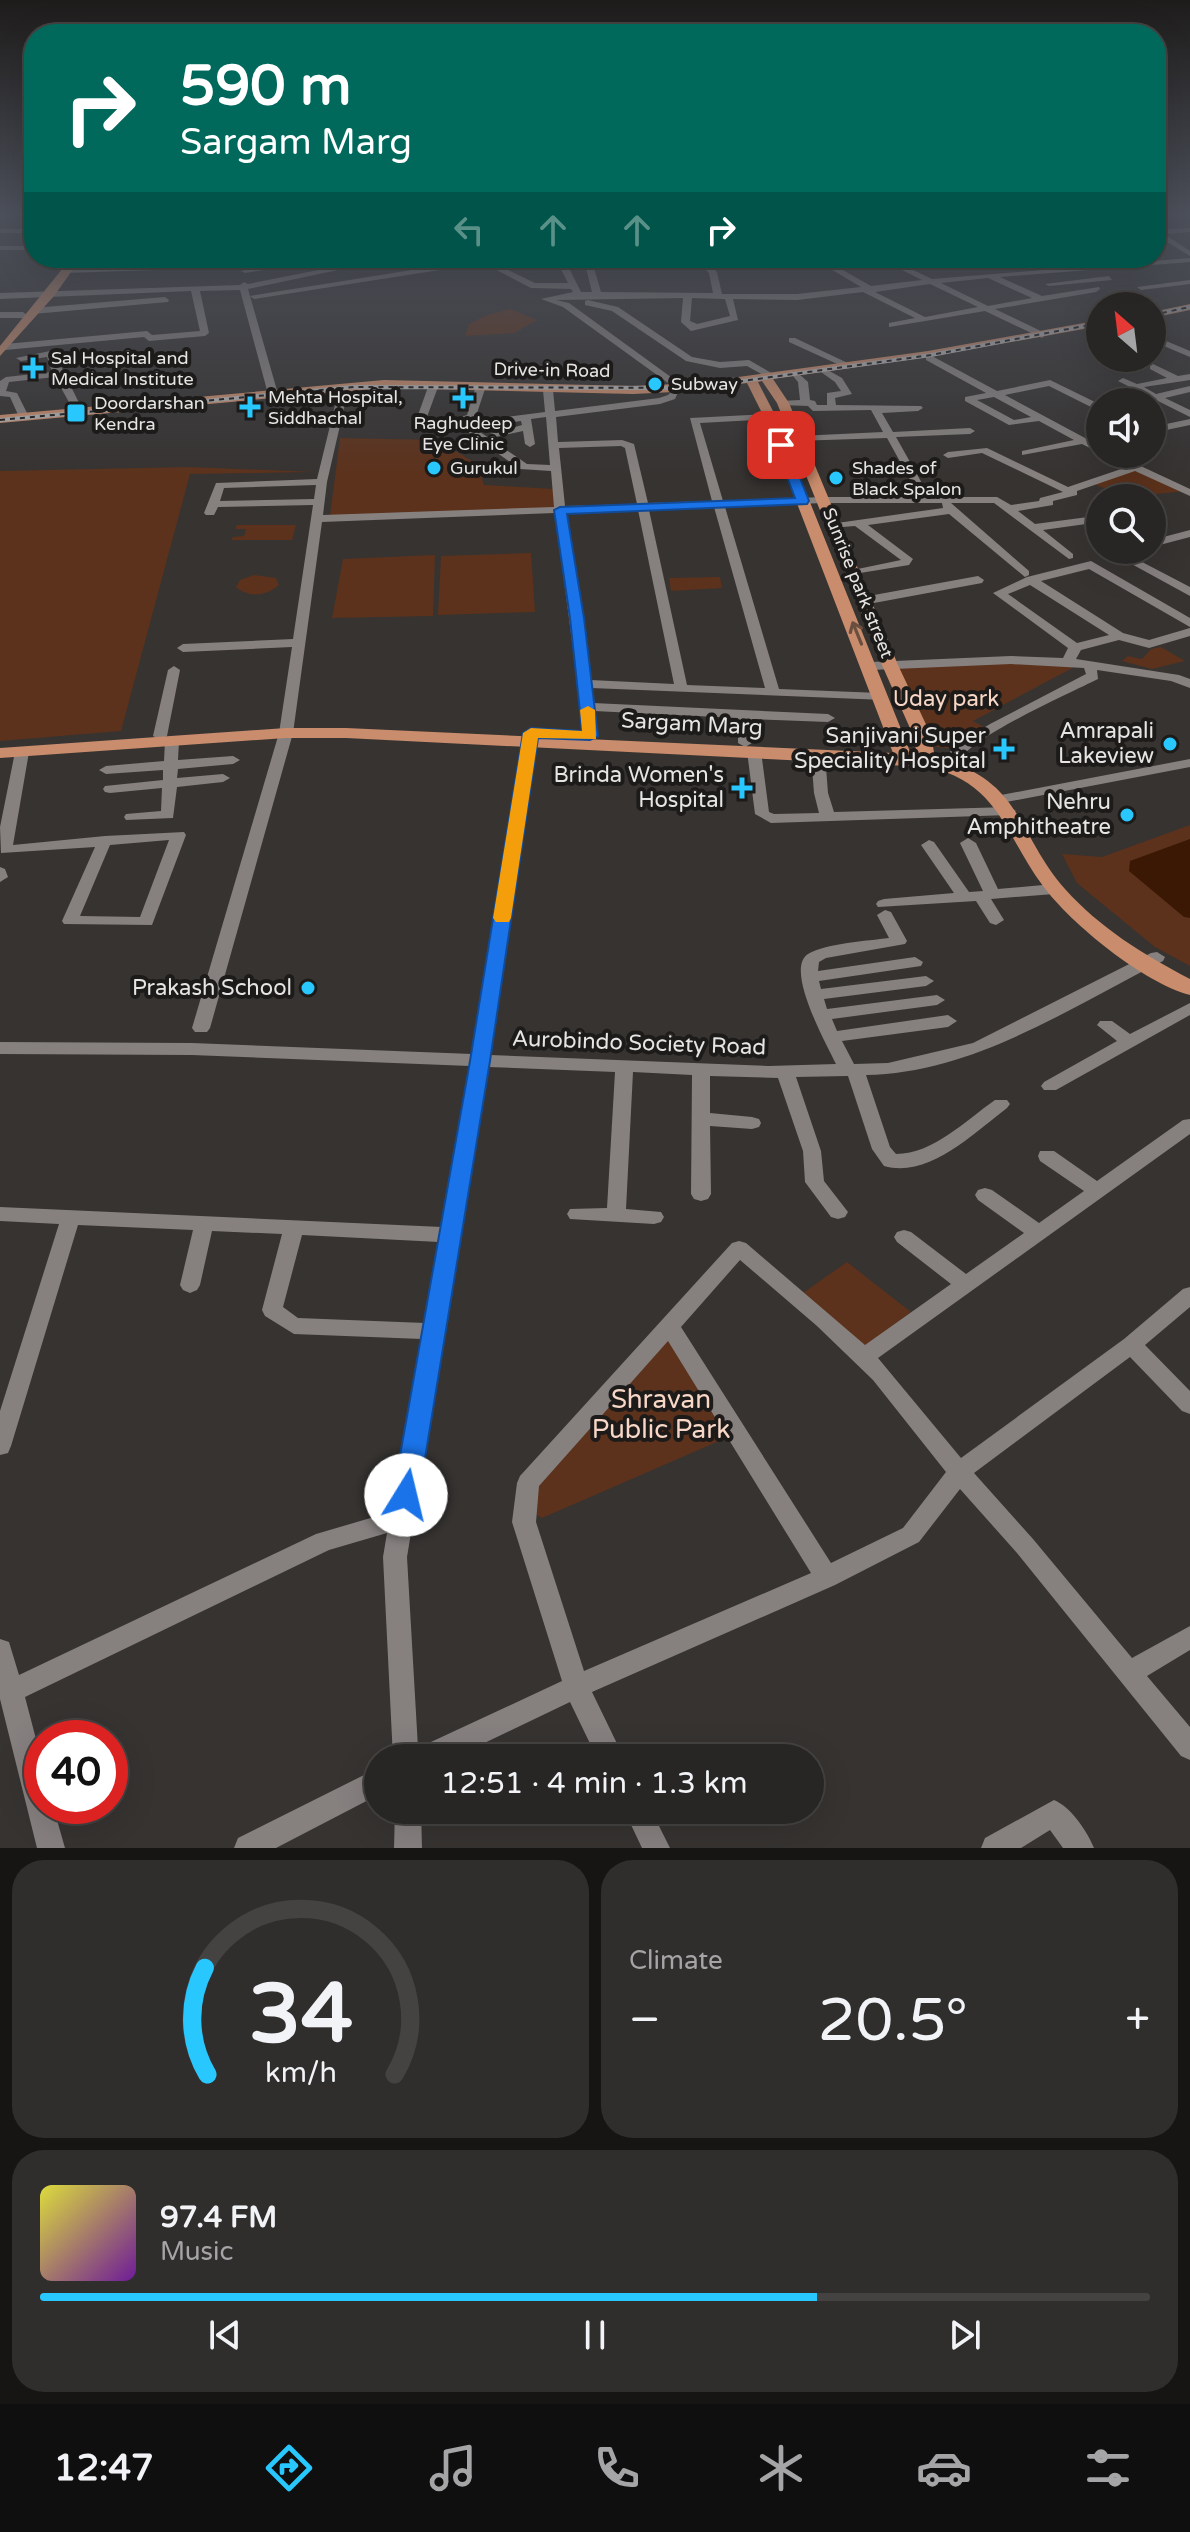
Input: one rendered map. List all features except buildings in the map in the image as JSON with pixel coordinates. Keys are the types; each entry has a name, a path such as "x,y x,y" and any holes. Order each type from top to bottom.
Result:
{"main road":[{"path":"2,348 38,302"},
{"path":"1166,310 1190,305"},
{"name":"Drive-in Road","path":"762,380 1041,337 1086,326"},
{"name":"Drive-in Road","path":"0,420 273,393 356,389 678,390 929,358 1086,327"},
{"path":"762,380 783,403 927,757"},
{"name":"Sunrise park street","path":"762,380 770,417 871,666 902,755"},
{"name":"Drive-in Road","path":"0,420 273,393 423,384 678,390"},
{"name":"Sargam Marg","path":"0,753 287,730 590,736 818,754 902,755"},
{"name":"Sargam Marg","path":"530,736 955,757 979,768 1008,802 1073,893 1151,960 1190,988"},
{"name":"Sargam Marg","path":"0,747 166,739"},
{"name":"Sargam Marg","path":"927,757 971,774 1008,802 1054,889 1086,921 1151,960 1190,975"}],"street":[{"path":"0,315 141,302"},
{"path":"2,348 147,334 149,338 204,332 198,302"},
{"path":"245,302 273,393"},
{"path":"556,302 566,305 678,390 672,397 660,401 498,421 473,431 526,468 556,468"},
{"path":"598,302 612,307 689,359 720,365 749,363 762,380"},
{"path":"687,302 685,322 694,328 735,318 726,302"},
{"path":"892,302 925,320"},
{"path":"968,302 1041,337"},
{"path":"892,325 1024,302"},
{"path":"652,327 720,365"},
{"path":"1020,327 1071,329"},
{"path":"1010,341 1019,336 1020,327"},
{"path":"792,340 849,366"},
{"path":"1166,344 1190,354"},
{"path":"21,358 50,354 78,411"},
{"path":"929,358 1086,440"},
{"path":"826,372 839,380 847,394 830,395 832,408"},
{"path":"1163,372 1175,378"},
{"path":"24,417 13,394 1,393 1,385 6,380 58,374"},
{"path":"1141,385 1189,375"},
{"path":"798,376 803,382 805,403"},
{"path":"1123,381 1137,388"},
{"path":"1161,381 1186,390"},
{"path":"1041,418 1013,423 968,399 1050,383 1086,401"},
{"path":"433,387 418,429 440,427 471,417 498,421"},
{"path":"201,1028 287,730 322,482 343,393 356,389"},
{"path":"471,417 480,389"},
{"path":"548,390 560,510 590,736"},
{"path":"1166,395 1186,390"},
{"path":"1190,399 1178,403 1190,412"},
{"path":"1166,402 1190,412"},
{"path":"783,403 812,403 813,408 871,407"},
{"path":"918,408 876,410 918,485"},
{"path":"495,434 524,417"},
{"path":"524,417 530,444"},
{"path":"770,417 695,418 773,692"},
{"path":"1166,430 1190,425"},
{"path":"798,439 970,431"},
{"path":"554,445 628,444 681,686"},
{"path":"1026,453 1086,446"},
{"path":"948,455 983,450 1002,464"},
{"path":"985,463 1016,466 1073,493 1044,500 1049,503 1009,509"},
{"path":"1069,490 1135,468 1190,493"},
{"path":"319,502 211,508 220,485 322,482"},
{"path":"939,499 1028,576 1119,636 1149,644 1190,632"},
{"path":"317,519 823,500 997,500 1069,556"},
{"path":"834,526 952,510"},
{"path":"1033,528 1086,520"},
{"path":"852,573 905,563 907,559 858,523"},
{"path":"1166,540 1190,533"},
{"path":"1146,564 1190,592"},
{"path":"1076,648 999,593 1028,576 1091,565 1190,623"},
{"path":"863,601 978,580"},
{"path":"1068,662 1076,648 1119,636"},
{"path":"183,648 299,643"},
{"path":"871,666 1011,660 1068,662 1174,678 1190,684"},
{"path":"955,757 957,750 995,727 1093,676 1089,664"},
{"path":"131,817 168,815 170,765 166,739 174,670"},
{"path":"1174,678 1190,673"},
{"path":"585,684 880,697"},
{"path":"587,707 828,718"},
{"path":"745,714 762,814 766,817 828,818 1008,802 1190,763"},
{"path":"405,1744 395,1557 480,1061 530,736"},
{"path":"22,752 2,840 5,849 9,850 105,840 179,835 146,922 70,921 105,840"},
{"path":"818,754 821,793 828,818"},
{"path":"106,770 233,760"},
{"path":"110,789 223,778"},
{"path":"968,843 978,866 979,895"},
{"path":"929,845 944,867 979,895 996,920"},
{"path":"944,867 978,866"},
{"path":"833,1037 951,1025 915,962 899,941 885,910 979,895 1054,889"},
{"path":"899,941 815,956 809,966 814,995 852,1070 881,1149 891,1161 904,1162 933,1150 1001,1104"},
{"name":"Aurobindo Society Road","path":"0,1048 192,1049 785,1072 888,1069 978,1048 1151,960"},
{"path":"810,977 915,962"},
{"path":"814,995 926,981"},
{"path":"823,1015 937,1000"},
{"path":"1050,1086 1190,1008"},
{"path":"1106,1025 1129,1042"},
{"path":"616,1215 624,1068"},
{"path":"701,1069 701,1194"},
{"path":"785,1072 812,1151 815,1182 838,1212"},
{"path":"701,1119 752,1123"},
{"path":"864,1357 1190,1125"},
{"path":"1047,1156 1098,1191"},
{"path":"985,1195 1039,1233"},
{"path":"0,1214 448,1235"},
{"path":"577,1214 654,1217"},
{"path":"0,1446 71,1217"},
{"path":"190,1285 204,1224"},
{"path":"294,1228 272,1310 294,1326 433,1331"},
{"path":"904,1237 966,1285"},
{"path":"604,1744 576,1687 524,1522 528,1483 739,1248 881,1374 959,1472 1025,1546 1190,1747"},
{"path":"455,1744 827,1577 911,1535 959,1472 1131,1345 1190,1295"},
{"path":"669,1325 827,1577"},
{"path":"1131,1345 1190,1405"},
{"path":"11,1691 324,1541 402,1519"},
{"path":"1129,1673 1190,1637"},
{"path":"0,1650 51,1848"},
{"path":"248,1848 364,1788"},
{"path":"995,1848 1054,1813 1080,1848"},
{"path":"408,1824 408,1848"},
{"path":"644,1824 656,1848"}],"green space":[{"path":"510,309 537,320 514,333 465,336 469,324"},
{"path":"340,438 437,440 477,464 484,485 554,489 554,509 330,516"},
{"path":"189,467 314,472 190,474 121,731 0,741 0,471"},
{"path":"1130,469 1186,491 1166,493 1166,484 1094,484"},
{"path":"237,525 296,525 292,540 231,540 244,536 246,529 235,529"},
{"path":"531,553 535,612 438,615 441,556"},
{"path":"435,555 433,616 332,618 343,559"},
{"path":"254,575 276,578 279,585 269,592 258,594 246,593 236,587 240,580"},
{"path":"720,577 722,588 671,591 669,578"},
{"path":"1161,647 1185,661 1152,669 1122,661 1128,656 1142,659 1151,649"},
{"name":"Uday park","path":"1011,661 1080,664 973,721 989,730 956,749 927,746 892,666"},
{"path":"1190,825 1190,966 1155,947 1077,883 1062,854 1102,857"},
{"path":"847,1262 911,1312 864,1347 800,1295"},
{"name":"Shravan Public Park","path":"669,1333 733,1435 542,1518 531,1512 534,1484"}],"shaded area":[{"path":"1190,839 1190,918 1184,917 1129,871 1130,861"}],"railway":[{"path":"1166,312 1190,307"},
{"path":"0,420 354,387 692,388 931,355 1086,326"}],"slow traffic":[{"path":"502,918 531,733 590,736 588,710"}],"place":[{"name":"Sal Hospital and Medical Institute","path":"33,368"},
{"name":"Subway","path":"655,384"},
{"name":"Raghudeep Eye Clinic","path":"463,398"},
{"name":"Mehta Hospital, Siddhachal","path":"250,407"},
{"name":"Doordarshan Kendra","path":"76,413"},
{"name":"Gurukul","path":"434,468"},
{"name":"Shades of Black Spalon","path":"836,478"},
{"name":"Amrapali Lakeview","path":"1170,744"},
{"name":"Sanjivani Super Speciality Hospital","path":"1004,749"},
{"name":"Brinda Women's Hospital","path":"742,788"},
{"name":"Nehru Amphitheatre","path":"1127,815"},
{"name":"Prakash School","path":"308,988"}],"route":[{"path":"406,1495 480,1061 531,733 590,736 577,618 560,510 803,501 781,445"}]}
